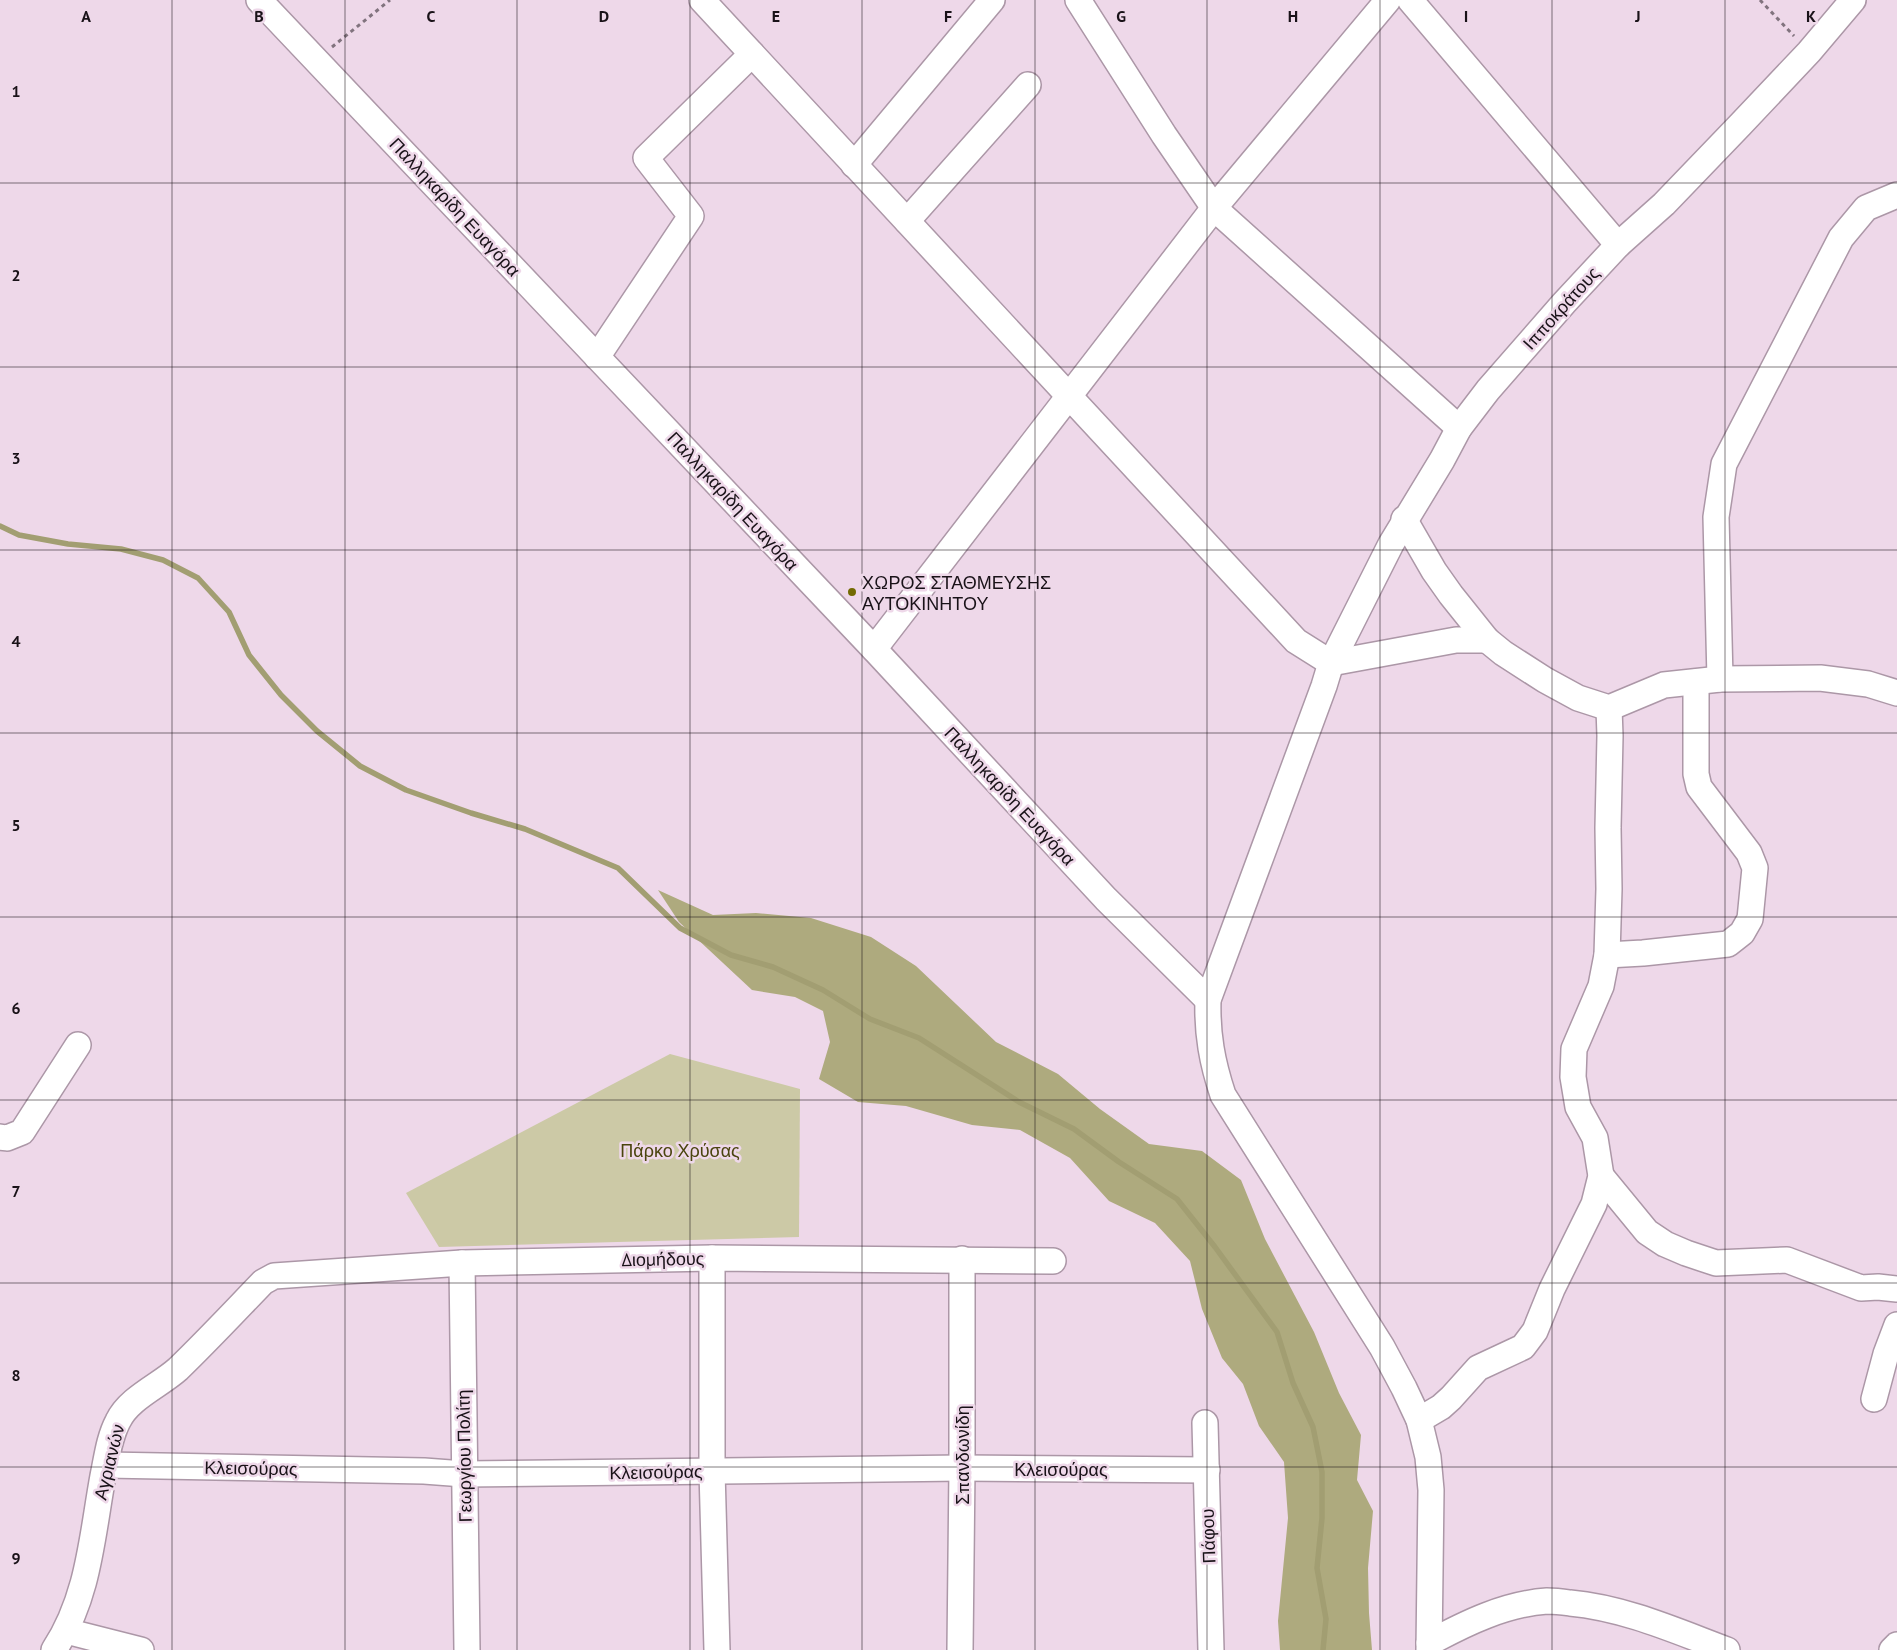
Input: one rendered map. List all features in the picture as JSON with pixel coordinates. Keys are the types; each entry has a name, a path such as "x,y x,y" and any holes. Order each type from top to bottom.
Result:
{"street":[{"name":"Παλληκαρίδη Ευαγόρα","path":"260,0 874,649 1106,899 1208,1000"},
{"path":"702,0 1296,641 1331,663 1456,640 1487,640"},
{"path":"854,165 992,0"},
{"path":"1078,0 1164,136 1214,208 1458,428"},
{"path":"874,649 1214,208 1388,0"},
{"path":"1410,0 1618,245"},
{"name":"Ιπποκράτους","path":"1208,1000 1331,663 1404,519 1442,460 1458,428 1557,310 1618,245 1664,204 1809,52 1853,0"},
{"path":"597,357 692,216 646,158 752,54"},
{"path":"906,221 1028,85"},
{"path":"1720,679 1716,517 1724,464 1841,238 1866,208 1897,195"},
{"path":"1404,519 1451,596 1487,640 1503,653 1545,680 1578,698 1609,708 1664,686 1720,679 1820,678 1868,684 1897,693"},
{"path":"1607,955 1728,944 1742,933 1750,919 1755,868 1749,853 1699,787 1696,774 1696,682"},
{"path":"1419,1420 1441,1407 1478,1368 1524,1346 1535,1331 1552,1289 1594,1204 1601,1176 1595,1138 1578,1107 1573,1068 1574,1049 1601,986 1607,955 1609,708"},
{"path":"1208,1000 1208,1027 1214,1067 1223,1095 1382,1347 1419,1420 1428,1457 1430,1490 1429,1646"},
{"path":"0,1137 7,1138 22,1132 78,1045"},
{"path":"1601,1176 1647,1232 1665,1244 1686,1253 1716,1263 1786,1260 1861,1288 1878,1287 1897,1290"},
{"path":"712,1258 712,1471 717,1650"},
{"name":"Διομήδους","path":"274,1276 462,1263 712,1258 1053,1261"},
{"name":"Σπανδωνίδη","path":"960,1650 962,1260"},
{"name":"Γεωργίου Πολίτη","path":"462,1263 467,1650"},
{"name":"Αγριανών","path":"60,1641 82,1593 90,1562 110,1442 117,1422 124,1410 177,1370 263,1282 274,1276"},
{"path":"1874,1399 1886,1354 1897,1325"},
{"name":"Πάφου","path":"1205,1423 1211,1650"},
{"name":"Κλεισούρας","path":"106,1465 424,1471 464,1474 962,1468 1206,1470"},
{"path":"1429,1646 1474,1619 1513,1607 1548,1601 1591,1605 1617,1610 1714,1648"},
{"path":"60,1641 141,1650"},
{"path":"1892,1650 1897,1645"}],"path":[{"path":"316,60 390,0"},
{"path":"1760,0 1809,52"}],"green space":[{"name":"Πάρκο Χρύσας","path":"670,1054 800,1089 799,1237 439,1247 406,1193"}],"shaded area":[{"path":"658,890 713,915 756,913 811,918 871,937 916,966 996,1042 1058,1074 1100,1109 1149,1144 1202,1151 1241,1180 1265,1239 1314,1332 1339,1393 1361,1435 1357,1480 1373,1511 1368,1568 1372,1650 1280,1650 1278,1621 1288,1518 1284,1462 1259,1426 1243,1384 1222,1358 1202,1309 1190,1261 1155,1223 1109,1201 1070,1158 1020,1130 972,1125 906,1106 858,1102 819,1079 830,1042 823,1011 795,997 752,990 679,922"}],"waterway":[{"path":"0,526 19,535 68,544 121,549 163,560 198,578 229,612 249,655 281,695 317,731 360,766 406,790 471,813 525,829 618,868 680,928 731,955 773,967 823,990 870,1019 919,1038 1019,1102 1074,1129 1119,1162 1177,1199 1215,1247 1277,1332 1293,1383 1313,1427 1322,1472 1322,1518 1317,1568 1326,1619 1323,1650"}],"place":[{"name":"ΧΩΡΟΣ ΣΤΑΘΜΕΥΣΗΣ ΑΥΤΟΚΙΝΗΤΟΥ","path":"852,592"}]}
